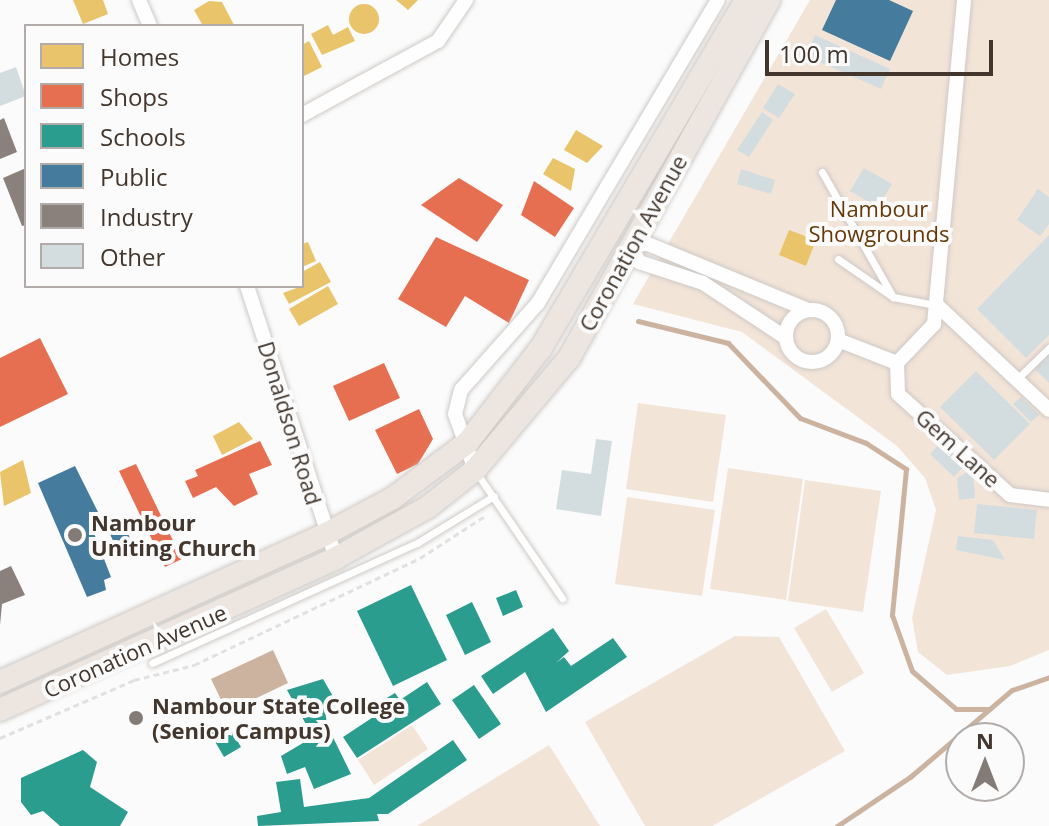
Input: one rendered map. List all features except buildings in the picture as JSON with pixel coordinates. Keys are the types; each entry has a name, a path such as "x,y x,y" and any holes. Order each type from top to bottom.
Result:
{"main road":[{"name":"Coronation Avenue","path":"0,682 324,535 393,498 468,442 541,348 746,0"},
{"name":"Coronation Avenue","path":"0,710 336,558 428,507 475,470 569,358 769,0"}],"street":[{"path":"139,0 149,24"},
{"path":"304,114 438,41 466,0"},
{"path":"475,470 468,442 455,414 461,390 538,303 718,0"},
{"path":"838,340 897,363 921,343 938,306 964,0"},
{"path":"608,233 631,245 648,244 831,317 838,340"},
{"path":"631,245 639,262 703,283 786,338 793,354 816,362 838,340"},
{"name":"Donaldson Road","path":"248,288 324,535 336,558"},
{"path":"938,306 1019,377 1049,410"},
{"path":"786,338 789,323 808,310"},
{"name":"Gem Lane","path":"897,363 898,394 909,404 1010,495 1049,500"}],"lane":[{"path":"822,172 893,297"},
{"path":"838,259 893,297 938,306"},
{"path":"1019,377 1049,348"},
{"path":"475,470 562,598"},
{"path":"152,663 417,543 494,496"}],"green space":[{"name":"Nambour Showgrounds","path":"810,0 1049,0 1049,650 1010,666 947,675 918,652 912,618 936,510 925,478 897,446 742,332 633,304"},
{"path":"638,403 726,415 713,502 626,489"},
{"path":"728,468 803,479 786,600 710,589"},
{"path":"805,480 881,491 863,612 788,601"},
{"path":"627,497 715,510 702,596 615,584"},
{"path":"826,609 864,673 832,692 794,628"},
{"path":"735,636 779,637 845,751 712,826 645,826 585,722"},
{"path":"412,725 428,749 374,785 358,760"},
{"path":"549,745 600,826 417,826"}],"shaded area":[{"path":"273,650 288,683 227,712 211,679"}],"waterway":[{"path":"638,321 728,343 800,418 866,443 906,469 892,615 912,671 956,709 989,709"},
{"path":"837,826 910,777 1012,690 1049,677"}],"place":[{"name":"Nambour Uniting Church","path":"75,535"},
{"name":"Nambour State College (Senior Campus)","path":"136,718"}]}
